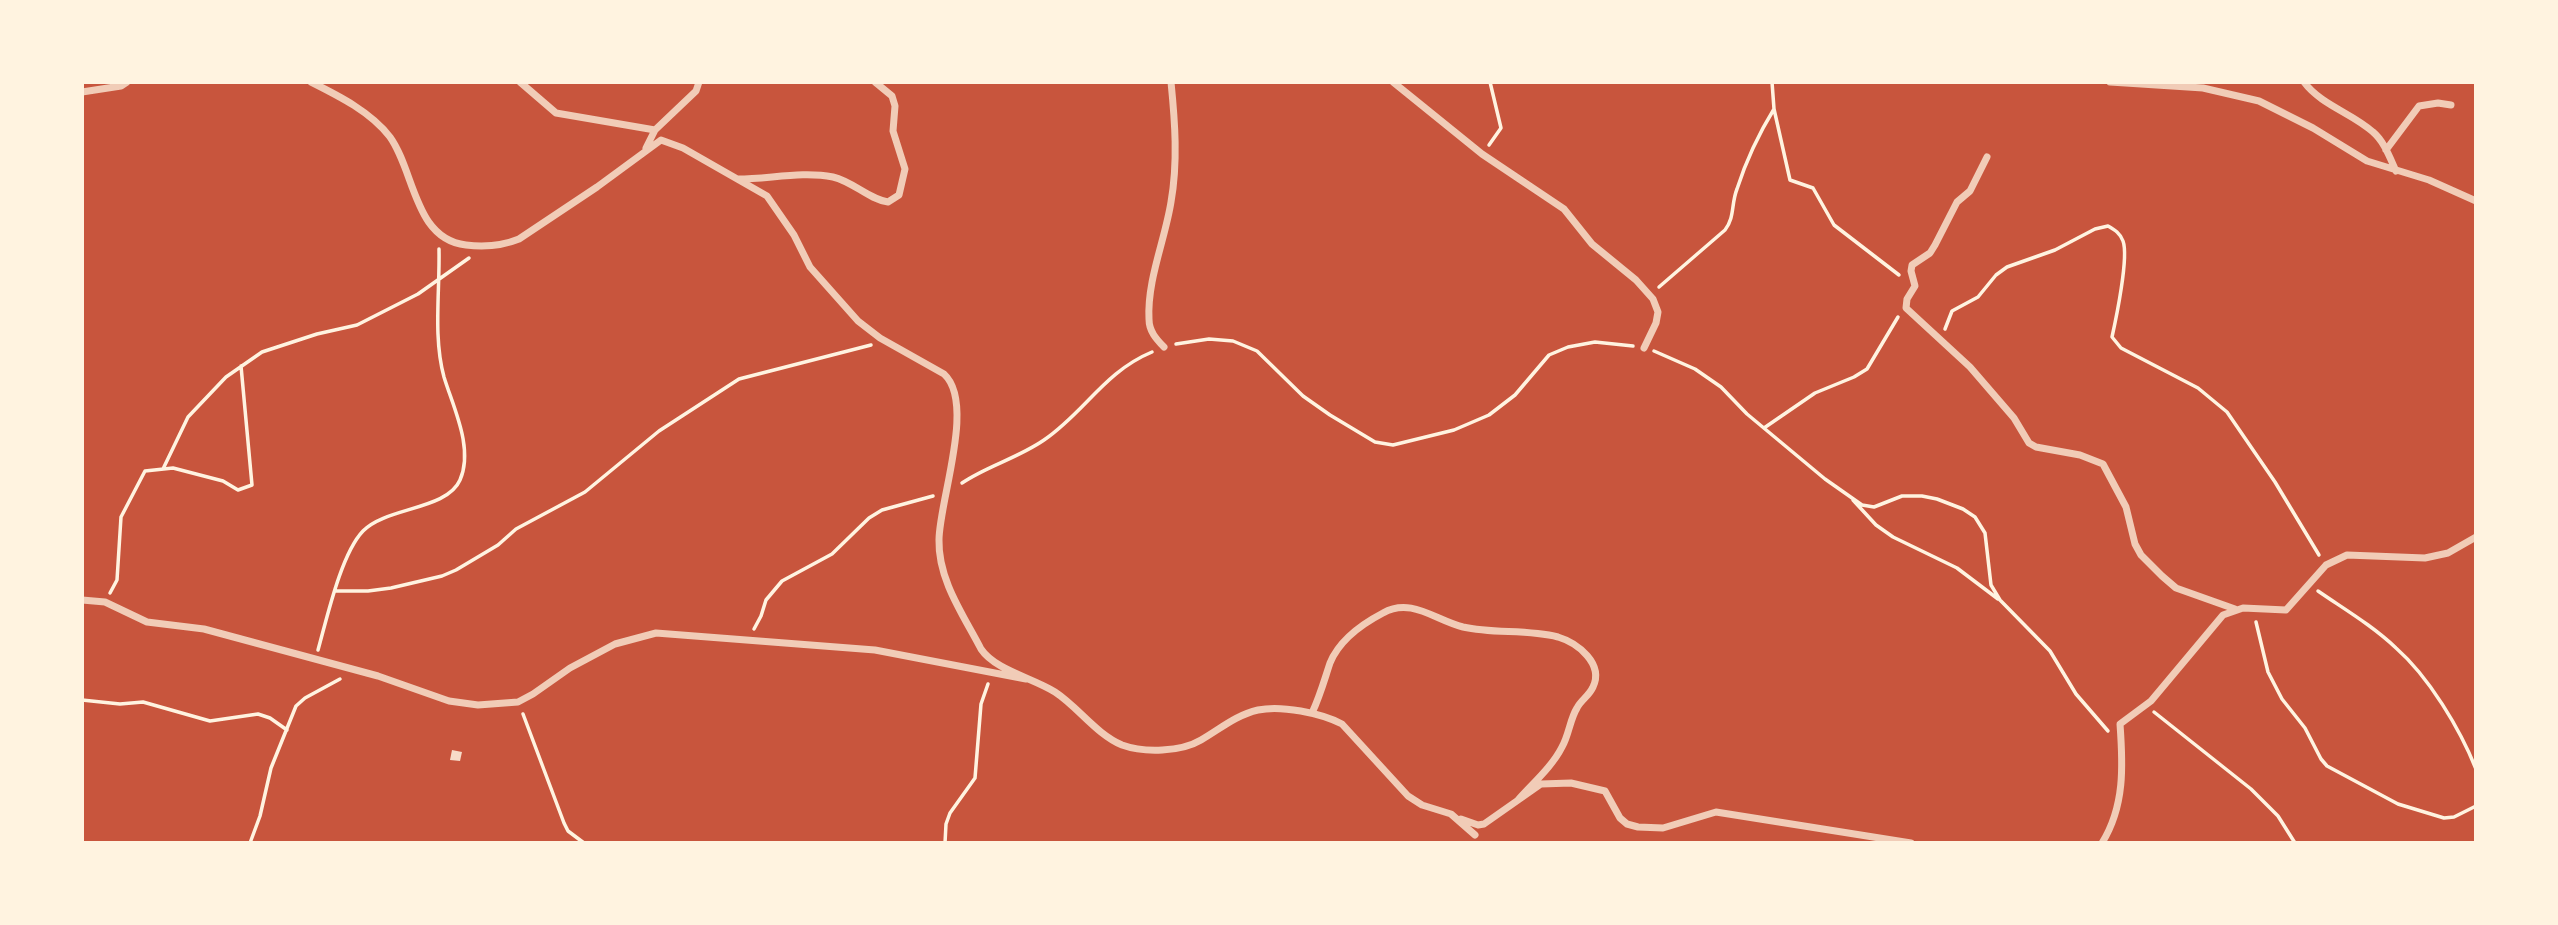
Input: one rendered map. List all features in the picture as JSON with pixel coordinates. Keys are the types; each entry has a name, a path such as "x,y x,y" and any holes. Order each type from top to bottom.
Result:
{"street":[{"path":"82,92 121,86 127,82"},
{"path":"311,82 362,111 380,125 392,139 403,160 423,214 449,242 479,247 507,243 535,229 660,140 669,141 768,196 794,235 810,267 858,321 952,381 955,391 956,428 939,541 944,576 984,654 996,663 1037,681 1068,701 1122,745 1139,748 1190,745 1230,721 1259,710 1312,713 1342,724 1414,800 1478,825 1484,824 1541,784 1571,783 1605,791 1620,818 1627,824 1638,827 1663,828 1716,813 1911,843"},
{"path":"520,82 556,113 655,130"},
{"path":"646,149 655,130 696,91 699,82"},
{"path":"736,179 810,175 835,178 855,186 876,200 888,202 899,195 905,169 893,131 895,106 892,96 875,82"},
{"path":"1164,347 1152,334 1149,321 1152,293 1172,200 1176,136 1171,82"},
{"path":"1393,82 1482,154 1564,209 1592,244 1636,280 1649,295 1658,312 1656,323 1644,348"},
{"path":"2110,82 2186,84 2259,101 2314,128 2360,157 2454,190 2476,201"},
{"path":"2304,82 2317,95 2374,132 2396,171"},
{"path":"2386,150 2419,106 2438,103 2451,105"},
{"path":"1987,157 1970,191 1957,202 1930,253 1912,265 1914,284 1906,308 1970,367 2014,418 2029,443 2036,447 2080,455 2103,464 2126,507 2134,544 2141,555 2176,588 2235,609 2286,610 2326,565 2347,555 2425,558 2448,553 2476,537"},
{"path":"82,600 105,602 147,622 204,629 316,658 449,701 478,705 518,702 570,668 615,645 656,633 875,649 1037,681"},
{"path":"1312,713 1322,694 1336,651 1346,639 1385,611 1406,606 1464,627 1543,634 1573,643 1590,659 1596,680 1586,698 1575,710 1568,736 1560,751 1518,800"},
{"path":"2102,843 2109,831 2122,789 2120,724 2166,684 2223,615 2235,609"},
{"path":"1457,818 1475,835"}],"path":[{"path":"1482,154 1501,128 1490,82"},
{"path":"1772,82 1774,109 1790,180 1813,188 1834,225 1895,273 1914,284"},
{"path":"1649,295 1732,221 1733,199 1740,179 1758,134 1774,109"},
{"path":"1952,351 1945,331 1952,312 1978,297 1996,275 2007,267 2055,250 2095,229 2108,226 2117,230 2125,243 2121,292 2112,337 2121,348 2198,388 2227,412 2275,482 2326,565"},
{"path":"316,658 335,591 357,538 365,528 444,496 456,488 462,478 464,459 460,420 439,354 439,233"},
{"path":"163,469 188,417 207,394 241,366 262,352 317,334 357,325 418,295 488,246"},
{"path":"1764,428 1815,393 1867,369 1906,308"},
{"path":"744,641 757,625 772,590 782,581 832,554 882,510 946,494 968,479 1010,459 1044,440 1130,361 1164,347 1188,341 1233,341 1257,351 1303,396 1330,415 1375,442 1393,445 1454,430 1489,415 1515,395 1549,355 1568,347 1595,342 1644,348 1695,369 1721,387 1764,428 1862,505 1874,507 1902,496 1937,499 1975,517 1985,533 1991,585 2000,600"},
{"path":"335,591 391,588 456,570 498,545 516,529 585,492 659,431 739,379 887,342"},
{"path":"105,602 117,580 121,517 145,471 173,468 223,481 238,489 252,485 241,366"},
{"path":"1847,494 1876,525 1893,537 1956,568 2000,600 2050,651 2076,694 2122,749"},
{"path":"2308,584 2396,647 2417,668 2447,714 2476,769"},
{"path":"2254,609 2268,673 2282,699 2305,728 2327,766 2398,804 2444,818 2454,817 2476,806"},
{"path":"250,843 260,816 271,768 301,700 360,671"},
{"path":"946,843 946,824 950,813 975,778 981,704 991,674"},
{"path":"82,700 120,704 143,702 210,721 258,714 270,718 287,730"},
{"path":"518,702 564,823 568,831 584,843"},
{"path":"2142,707 2160,715 2251,789 2278,816 2295,843"}],"building":[{"path":"452,750 462,752 460,761 450,760"}]}
